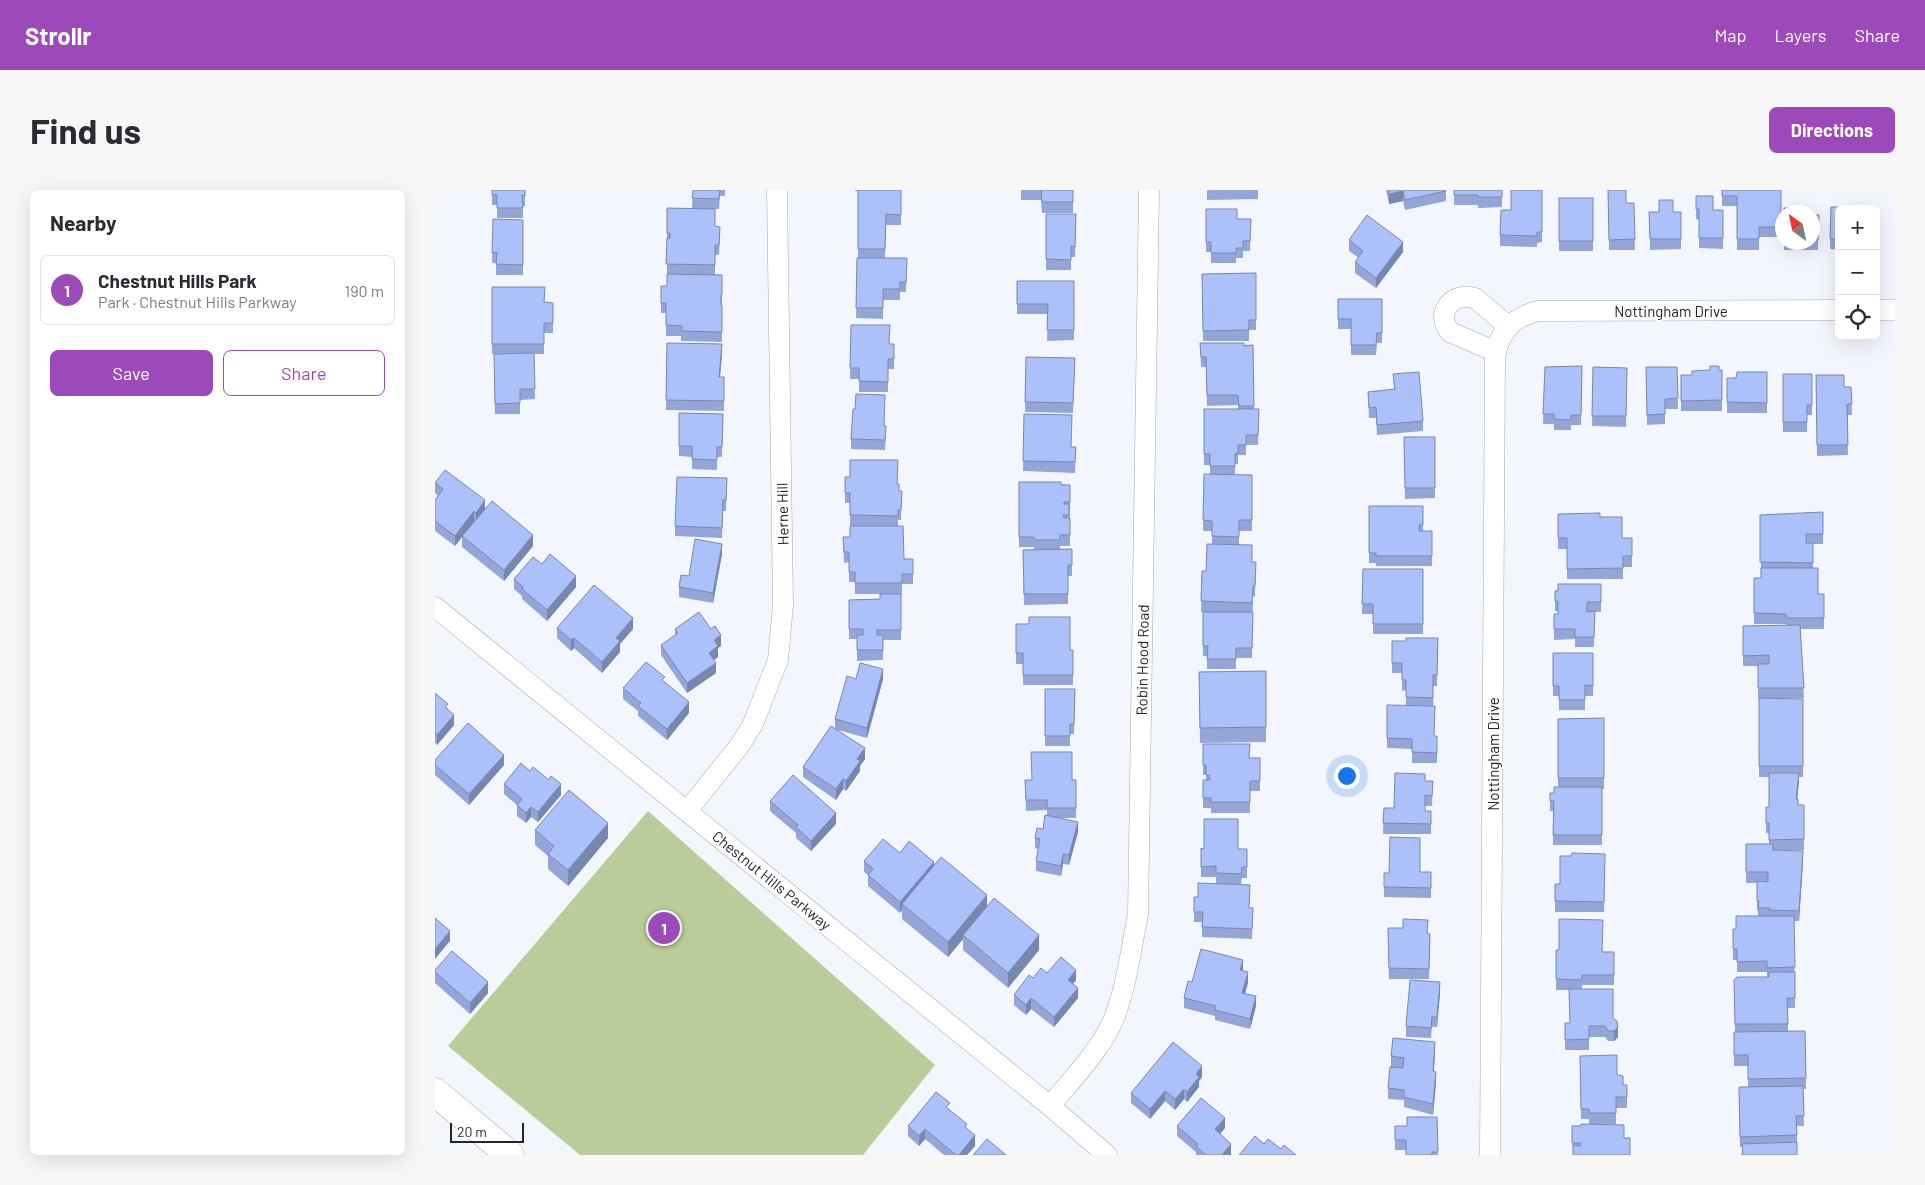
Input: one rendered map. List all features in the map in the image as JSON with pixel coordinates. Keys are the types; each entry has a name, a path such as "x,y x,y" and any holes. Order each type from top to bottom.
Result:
{"main road":[{"path":"435,1092 510,1155"}],"street":[{"name":"Herne Hill","path":"687,811 740,745 753,724 778,660 783,605 777,190"},
{"name":"Robin Hood Road","path":"1050,1106 1100,1043 1114,1017 1127,974 1138,915 1149,190"},
{"path":"1496,352 1450,332 1444,320 1447,306 1457,298 1466,296 1475,298 1508,326"},
{"name":"Nottingham Drive","path":"1490,1155 1496,352 1499,341 1508,326 1521,316 1538,311 1835,310"},
{"path":"1880,310 1895,310"},
{"name":"Chestnut Hills Parkway","path":"435,607 1050,1106 1107,1155"}],"green space":[{"path":"648,811 935,1065 863,1155 580,1155 448,1046"}],"building":[{"path":"492,190 525,190 525,196 522,195 523,208 497,208 497,195 492,195"},
{"path":"693,190 720,190 719,199 692,198"},
{"path":"858,190 901,190 901,215 886,214 885,249 858,249"},
{"path":"1041,190 1073,190 1073,202 1042,202"},
{"path":"1389,190 1446,191 1405,200 1403,191 1389,194"},
{"path":"1454,190 1502,190 1502,197 1454,195"},
{"path":"1511,190 1542,190 1542,232 1537,232 1537,236 1500,235 1501,210 1511,210"},
{"path":"1608,190 1626,190 1626,203 1634,203 1635,239 1609,240"},
{"path":"1722,190 1781,190 1781,205 1775,205 1775,227 1759,227 1759,239 1737,239 1737,196 1722,196"},
{"path":"1696,196 1713,196 1713,210 1723,210 1723,238 1699,238 1699,209 1696,209"},
{"path":"1559,198 1593,198 1593,241 1559,241"},
{"path":"1659,200 1673,200 1673,212 1681,212 1681,239 1650,239 1649,212 1659,212"},
{"path":"1831,207 1835,207 1835,239 1830,239"},
{"path":"667,208 715,209 715,226 720,227 719,245 715,245 715,265 666,264 667,238 670,238 670,233 667,233"},
{"path":"1206,209 1237,209 1237,219 1251,219 1250,241 1243,241 1243,248 1236,248 1236,253 1211,253 1211,242 1206,242"},
{"path":"1046,214 1076,214 1075,247 1071,246 1071,260 1046,259"},
{"path":"1367,215 1403,242 1376,278 1355,262 1363,251 1349,240"},
{"path":"493,219 523,220 523,265 496,264 497,252 492,253"},
{"path":"857,258 907,258 906,282 900,282 900,289 883,289 883,308 856,308"},
{"path":"1256,273 1256,320 1249,320 1249,330 1203,331 1202,274"},
{"path":"667,274 722,275 722,332 681,331 682,326 666,325 666,303 661,303 661,286 667,286"},
{"path":"1017,281 1074,281 1074,330 1047,330 1048,304 1017,304"},
{"path":"492,287 545,287 544,302 553,303 553,323 544,323 544,344 492,344"},
{"path":"1338,299 1382,299 1382,333 1377,333 1376,345 1351,345 1351,319 1338,319"},
{"path":"851,325 890,325 889,344 894,344 894,359 888,359 888,382 859,381 859,368 850,368"},
{"path":"667,343 722,344 719,377 724,377 724,401 666,400"},
{"path":"1200,343 1244,343 1244,346 1253,345 1254,406 1239,406 1238,395 1207,395 1206,357 1201,357"},
{"path":"534,353 535,389 520,389 520,403 495,404 494,354"},
{"path":"1026,357 1075,358 1073,403 1025,402"},
{"path":"1582,366 1581,415 1571,415 1571,420 1554,419 1554,414 1543,414 1545,367"},
{"path":"1710,366 1719,366 1719,370 1722,370 1722,400 1681,401 1681,375 1692,375 1692,371 1710,370"},
{"path":"1593,367 1627,368 1626,416 1592,416"},
{"path":"1646,367 1677,367 1678,398 1665,399 1665,414 1647,415"},
{"path":"1419,372 1423,421 1377,425 1376,407 1369,408 1368,392 1395,389 1393,374"},
{"path":"1737,372 1767,372 1767,403 1727,402 1727,378 1736,378"},
{"path":"1783,374 1812,374 1812,405 1807,405 1807,422 1783,422"},
{"path":"1816,375 1844,375 1844,387 1851,387 1852,404 1847,404 1848,445 1817,445"},
{"path":"856,394 885,395 885,440 851,439"},
{"path":"1204,409 1259,409 1258,435 1246,435 1246,445 1238,445 1238,453 1235,454 1235,466 1210,466 1210,454 1204,454"},
{"path":"679,413 723,414 722,447 717,447 717,460 692,459 692,446 679,446"},
{"path":"1024,414 1072,415 1071,447 1076,447 1075,462 1023,461"},
{"path":"1404,437 1435,437 1435,488 1405,488"},
{"path":"850,460 898,460 897,484 899,484 899,491 902,491 901,510 898,510 898,516 850,515 850,493 845,493 845,477 850,477"},
{"path":"445,470 485,500 455,536 435,521 435,500 443,489 435,483"},
{"path":"1204,474 1252,475 1252,520 1239,520 1239,537 1212,536 1212,521 1203,520"},
{"path":"677,477 727,478 726,500 723,500 722,528 675,526"},
{"path":"1019,482 1061,482 1061,485 1070,485 1070,502 1064,502 1064,504 1069,504 1069,515 1063,515 1064,518 1070,518 1070,535 1060,535 1060,540 1034,540 1034,537 1019,537"},
{"path":"492,501 533,535 504,570 462,536"},
{"path":"1369,506 1423,506 1423,525 1419,525 1419,531 1432,531 1432,556 1376,556 1376,553 1369,553"},
{"path":"1823,512 1823,534 1806,534 1806,543 1813,543 1813,563 1760,562 1760,515"},
{"path":"1600,513 1600,517 1622,517 1622,538 1632,538 1632,556 1623,556 1623,568 1567,569 1567,538 1558,538 1558,514"},
{"path":"850,526 903,526 904,559 913,559 913,574 902,574 902,583 855,583 855,572 849,572 849,552 844,552 843,537 850,537"},
{"path":"695,539 722,544 713,593 679,587 681,575 689,576"},
{"path":"1207,544 1252,545 1252,562 1256,562 1252,603 1201,601 1202,571 1206,571"},
{"path":"1072,549 1072,565 1068,565 1068,594 1024,594 1023,550"},
{"path":"550,554 576,576 547,610 522,589 523,587 514,579 533,557 542,564"},
{"path":"1761,568 1818,568 1818,594 1824,594 1824,618 1786,618 1786,614 1754,613 1754,578 1761,578"},
{"path":"1363,569 1423,569 1423,624 1373,624 1373,604 1362,604"},
{"path":"1558,584 1601,584 1601,602 1587,602 1587,612 1595,611 1594,637 1575,637 1575,629 1554,629 1554,614 1558,614 1558,601 1555,601 1555,591 1558,591"},
{"path":"594,585 633,618 616,638 620,641 602,662 574,638 571,640 557,628"},
{"path":"880,594 901,594 901,630 877,630 877,635 883,635 883,650 857,650 857,635 863,635 863,629 849,629 849,600 880,599"},
{"path":"699,612 711,629 715,626 721,635 714,640 718,646 709,653 716,663 687,683 661,645 678,633 675,629"},
{"path":"1203,612 1253,612 1252,648 1236,648 1236,659 1207,659 1208,646 1203,646"},
{"path":"1029,617 1070,617 1070,650 1073,650 1073,675 1023,675 1023,653 1016,653 1016,624 1029,624"},
{"path":"1800,625 1804,688 1758,688 1758,664 1769,664 1769,655 1743,656 1743,626"},
{"path":"1406,638 1438,638 1437,675 1433,675 1433,698 1406,697 1406,680 1402,680 1402,663 1392,663 1392,641 1406,641"},
{"path":"1553,653 1593,653 1593,686 1585,685 1585,700 1559,700 1559,686 1553,686"},
{"path":"646,662 665,677 662,680 689,702 667,729 638,706 641,703 623,688"},
{"path":"860,663 883,669 867,728 835,719 847,676 856,679"},
{"path":"1266,671 1266,727 1200,728 1199,672"},
{"path":"1045,689 1075,689 1074,724 1070,724 1070,736 1045,736"},
{"path":"435,693 448,704 445,707 454,715 437,735 435,733"},
{"path":"1759,698 1803,699 1803,766 1759,766"},
{"path":"1387,705 1435,706 1434,736 1437,736 1437,753 1412,752 1412,739 1387,738"},
{"path":"1604,718 1604,778 1558,778 1558,719"},
{"path":"468,723 504,755 469,794 435,765 435,760"},
{"path":"831,726 865,748 857,759 860,761 846,781 843,779 836,789 803,767"},
{"path":"1203,744 1250,744 1249,758 1260,758 1260,781 1250,781 1250,802 1211,802 1211,798 1203,798 1203,780 1210,780 1209,775 1206,775 1206,765 1203,765"},
{"path":"1031,752 1072,752 1072,780 1076,780 1076,808 1047,808 1047,800 1026,800 1025,780 1032,780"},
{"path":"521,763 530,771 533,767 549,780 551,776 561,784 538,812 531,807 526,813 517,805 522,799 504,784"},
{"path":"1395,773 1425,774 1425,781 1433,781 1432,796 1425,795 1425,811 1431,811 1431,824 1383,823 1384,808 1394,808"},
{"path":"1769,773 1799,773 1796,799 1798,799 1798,805 1804,805 1804,839 1769,840 1769,823 1766,823 1766,807 1769,807"},
{"path":"793,775 836,813 811,841 796,827 798,825 770,801"},
{"path":"1554,787 1602,787 1602,835 1553,835 1554,801 1550,801 1550,793 1554,793"},
{"path":"569,790 608,823 568,870 548,854 554,846 535,830"},
{"path":"1045,815 1078,822 1069,855 1063,854 1061,866 1036,861 1040,839 1035,838 1037,828 1043,829"},
{"path":"1204,819 1238,819 1238,849 1247,849 1247,867 1242,867 1241,874 1216,873 1216,866 1201,867 1201,848 1204,849"},
{"path":"1390,837 1420,838 1420,872 1431,872 1431,888 1384,887 1384,873 1389,873"},
{"path":"883,839 900,853 909,841 934,862 900,902 868,875 873,869 864,861"},
{"path":"1746,844 1773,844 1773,850 1803,851 1799,911 1758,908 1757,881 1768,882 1768,872 1746,872"},
{"path":"1572,853 1605,854 1604,902 1555,901 1555,884 1560,884 1560,856 1571,856"},
{"path":"941,857 987,895 948,942 902,904"},
{"path":"1198,883 1250,885 1249,908 1253,908 1252,929 1202,927 1203,912 1194,912 1194,897 1198,897"},
{"path":"994,898 1039,935 1008,973 963,935"},
{"path":"1736,916 1794,916 1795,967 1767,968 1767,961 1737,962 1737,949 1733,949 1733,929 1736,929"},
{"path":"435,918 450,931 435,949"},
{"path":"1403,919 1428,920 1427,933 1430,934 1429,969 1389,968 1388,928 1403,928"},
{"path":"1559,919 1603,920 1602,952 1614,952 1614,975 1582,975 1582,980 1556,979 1556,950 1559,950"},
{"path":"1201,949 1243,960 1240,970 1248,972 1242,993 1256,996 1250,1019 1215,1010 1216,1006 1184,998 1188,981 1192,982"},
{"path":"452,951 488,982 470,1003 435,972"},
{"path":"1061,957 1076,970 1068,980 1078,988 1054,1017 1031,998 1026,1005 1014,995 1029,975 1033,978 1041,968 1047,973"},
{"path":"1769,972 1795,972 1795,998 1787,998 1788,1024 1735,1024 1734,980 1737,977 1769,977"},
{"path":"1410,980 1440,982 1437,1017 1432,1017 1431,1028 1406,1026"},
{"path":"1569,989 1613,989 1613,1018 1617,1021 1618,1027 1614,1031 1608,1031 1605,1026 1589,1026 1589,1039 1565,1040 1565,1023 1570,1023"},
{"path":"1805,1031 1806,1078 1748,1079 1748,1055 1734,1055 1734,1032"},
{"path":"1393,1038 1435,1042 1433,1071 1436,1072 1433,1104 1404,1097 1404,1090 1388,1088 1390,1067 1403,1068 1404,1058 1391,1056"},
{"path":"1173,1042 1202,1066 1196,1074 1199,1077 1187,1092 1184,1089 1175,1099 1165,1091 1150,1109 1131,1093"},
{"path":"1617,1055 1617,1075 1623,1076 1623,1085 1627,1085 1627,1097 1616,1097 1616,1113 1589,1113 1589,1109 1581,1109 1580,1056"},
{"path":"1803,1086 1804,1116 1796,1116 1797,1135 1740,1137 1739,1087"},
{"path":"936,1092 950,1103 946,1107 967,1124 965,1127 975,1135 959,1155 956,1155 925,1129 919,1136 908,1126"},
{"path":"1201,1098 1225,1118 1215,1129 1231,1144 1222,1155 1206,1155 1196,1146 1198,1144 1177,1126"},
{"path":"1407,1117 1437,1117 1438,1152 1432,1152 1432,1155 1406,1155 1406,1140 1395,1140 1395,1126 1407,1126"},
{"path":"1581,1124 1624,1125 1624,1138 1630,1138 1630,1155 1573,1155 1573,1145 1580,1146 1581,1143 1572,1143 1572,1126 1581,1126"},
{"path":"1255,1136 1264,1144 1268,1139 1281,1149 1284,1145 1296,1155 1239,1155"},
{"path":"987,1139 1006,1155 973,1155"},
{"path":"1797,1142 1797,1155 1741,1155 1743,1154 1742,1144"}],"place":[{"name":"Chestnut Hills Park","path":"664,928"}]}
